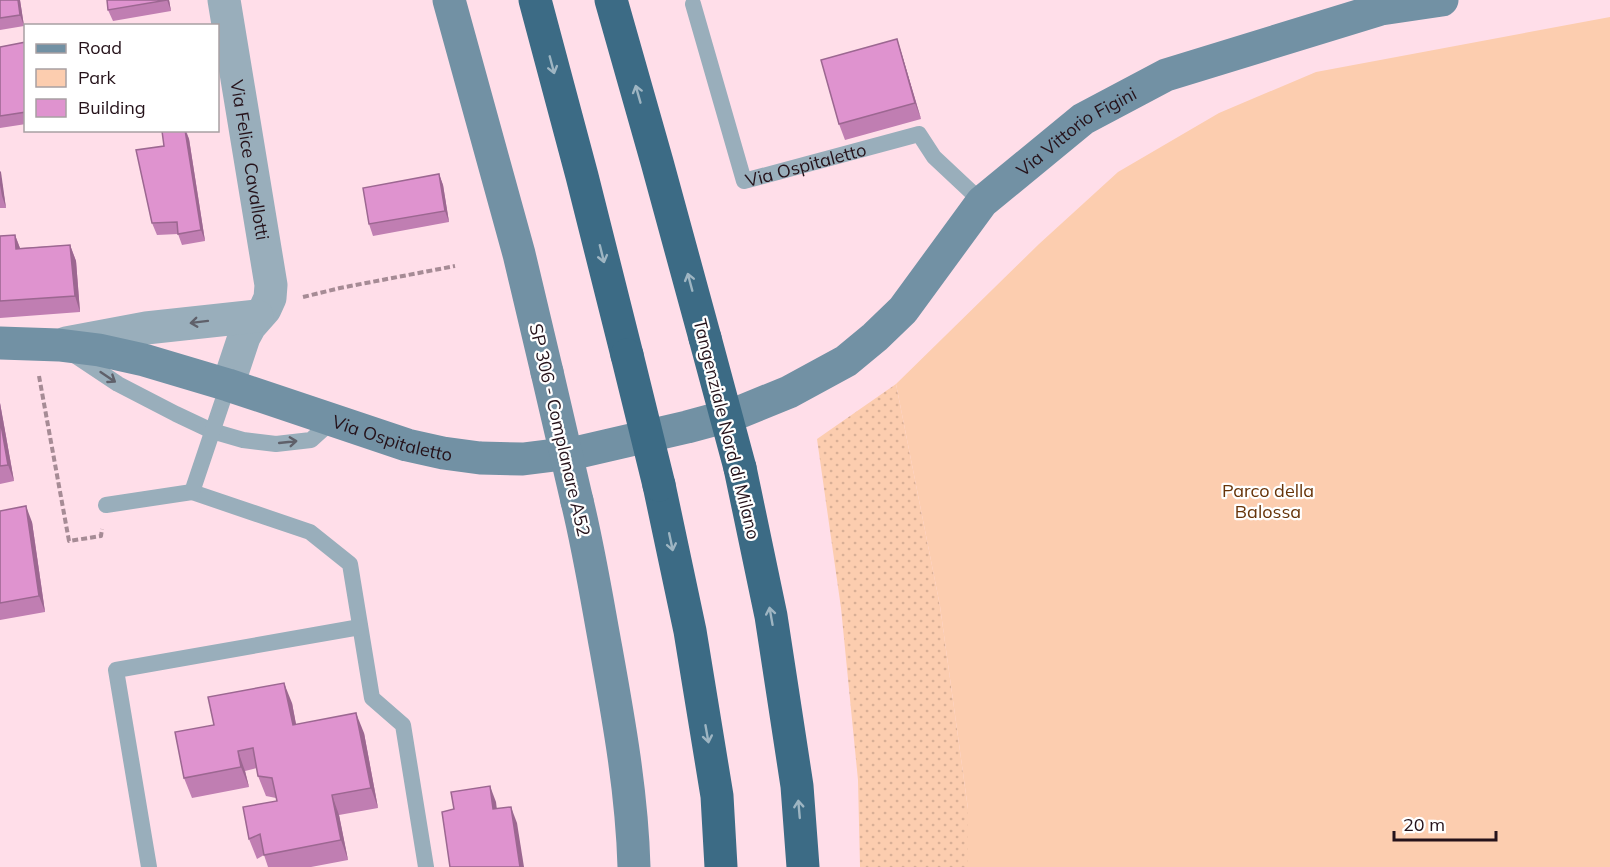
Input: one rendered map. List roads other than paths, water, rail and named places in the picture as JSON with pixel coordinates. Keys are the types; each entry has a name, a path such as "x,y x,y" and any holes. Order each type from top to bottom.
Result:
{"highway":[{"path":"535,0 582,176 659,485 690,631 717,795 721,867"},
{"name":"Tangenziale Nord di Milano","path":"611,0 740,468 771,616 797,786 803,867"}],"street":[{"name":"Via Felice Cavallotti","path":"224,0 271,285 264,307"},
{"name":"SP 306 - Complanare A52","path":"449,0 519,254 585,535 617,708 633,832 634,867"},
{"name":"Via Vittorio Figini","path":"789,392 846,361 875,337 903,310 982,202 1083,119 1166,75 1381,9 1442,0"},
{"path":"46,344 264,307"},
{"path":"228,385 244,337 264,307"},
{"name":"Via Ospitaletto","path":"0,343 46,344 99,350 144,360 228,385 407,445 480,458 523,459 579,452 735,414 789,392"}],"lane":[{"name":"Via Ospitaletto","path":"693,4 744,181 919,134 934,157 982,202"},
{"path":"46,344 118,384 212,431 243,440 276,444 311,440 332,421"},
{"path":"192,492 228,385"},
{"path":"106,505 192,492 310,532 350,564 372,698 403,725 426,867"},
{"path":"149,867 116,670 360,627"}],"park label":[{"name":"Parco della Balossa","path":"1268,500"}]}
